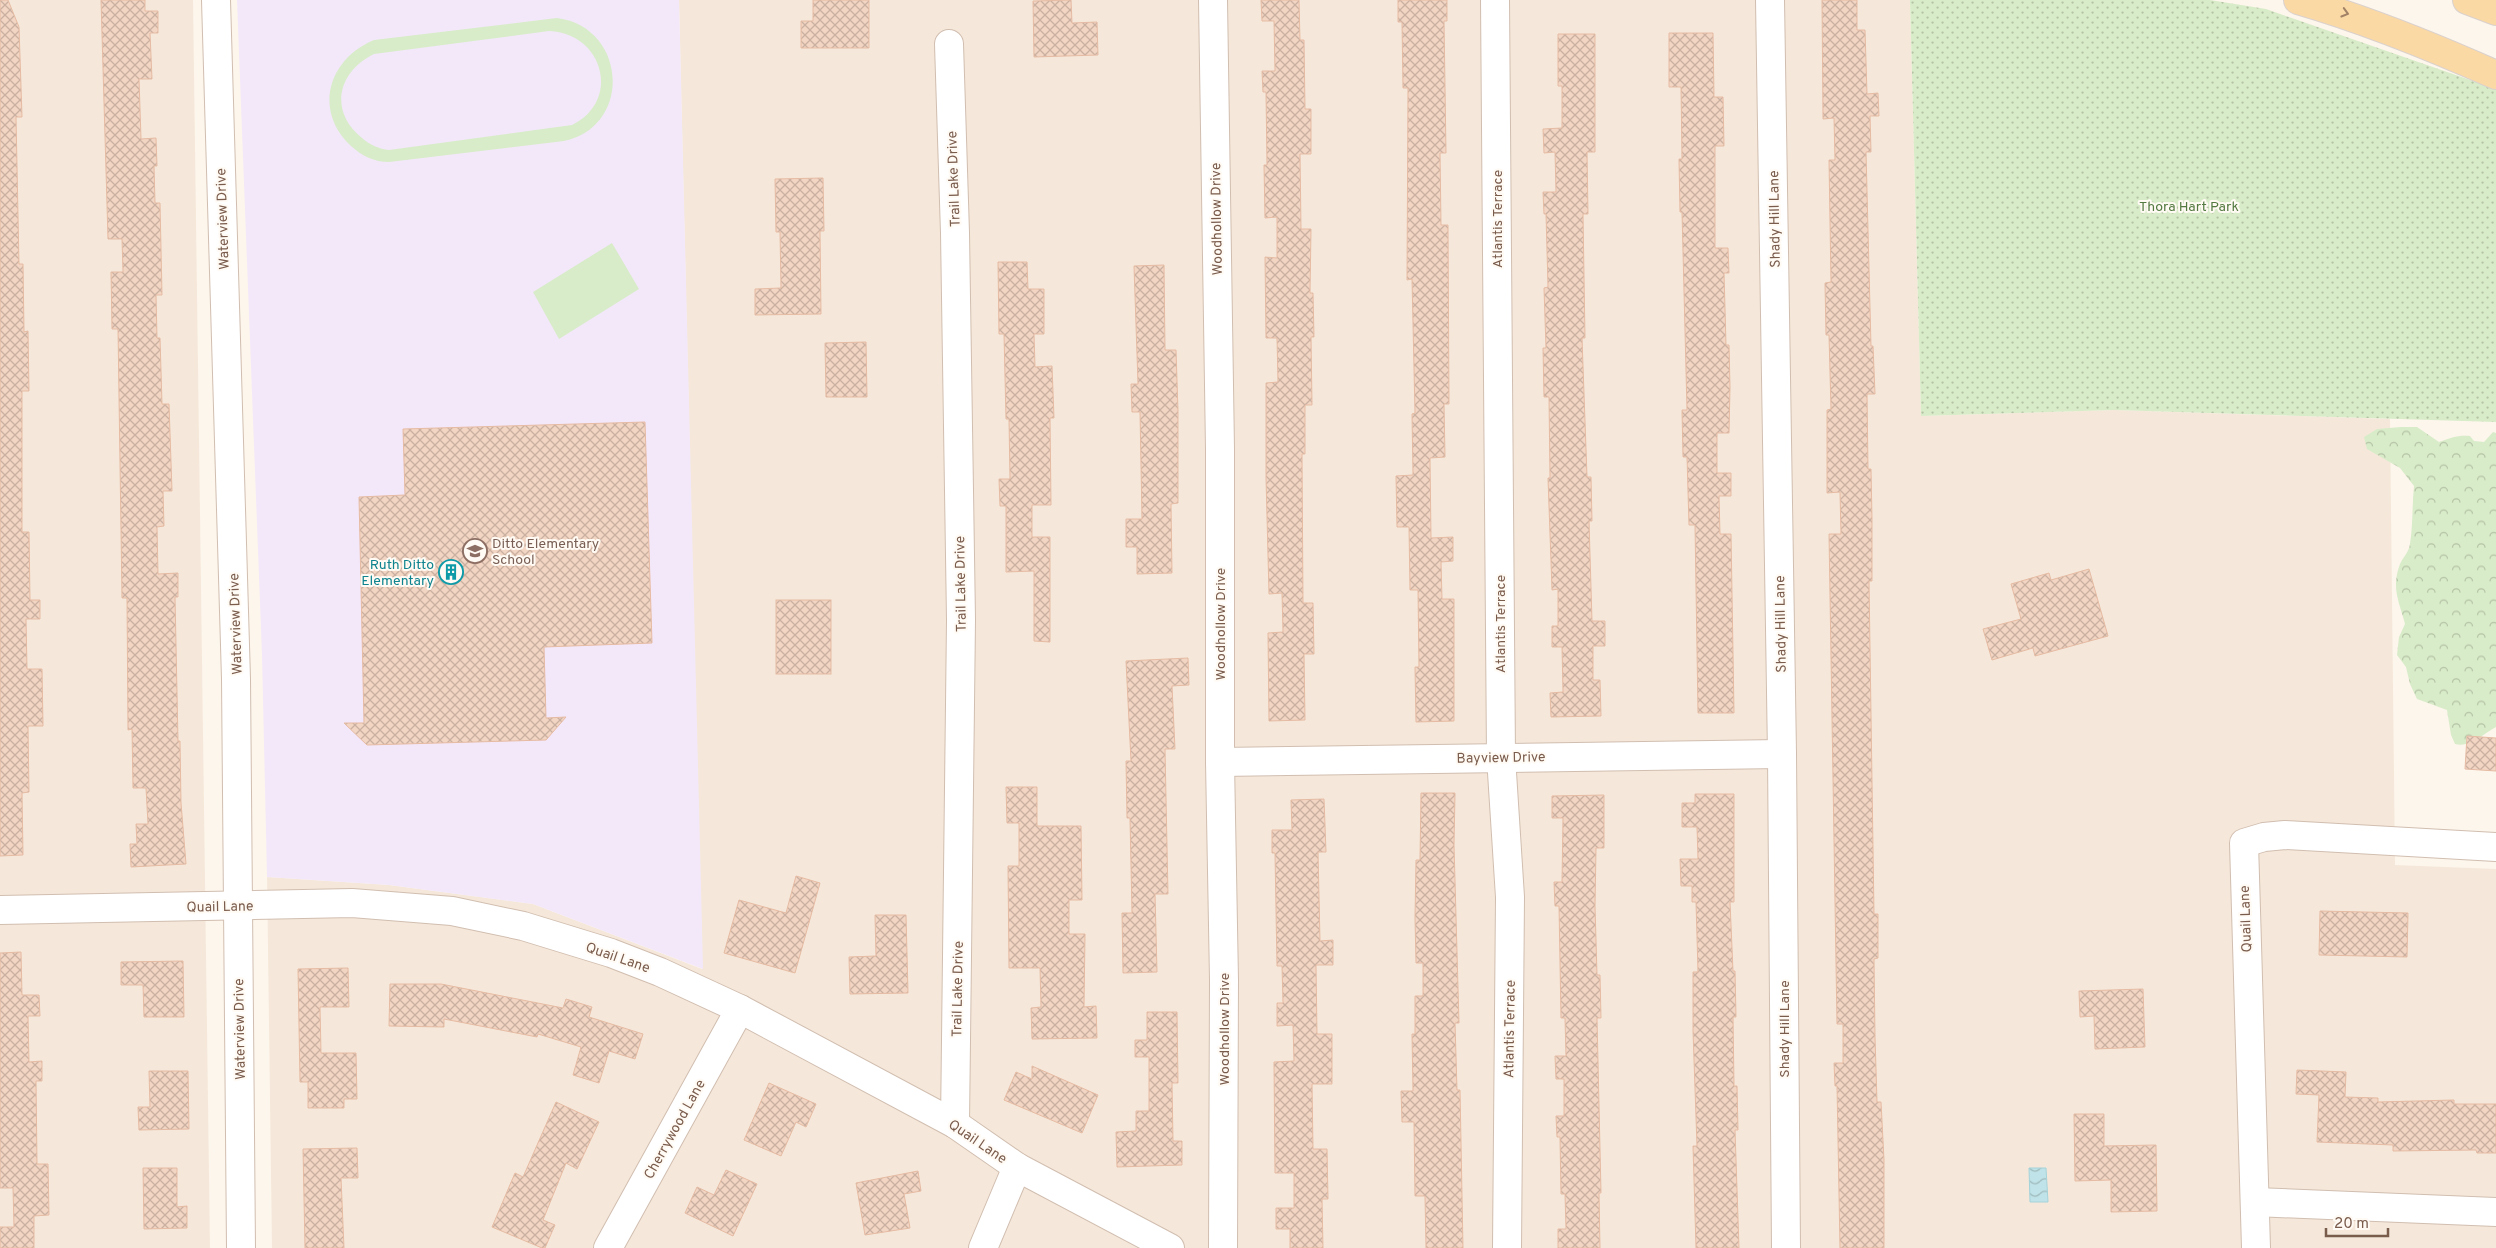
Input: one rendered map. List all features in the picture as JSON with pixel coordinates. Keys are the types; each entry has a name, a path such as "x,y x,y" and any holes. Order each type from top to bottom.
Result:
{"main road":[{"path":"2298,0 2355,16 2398,32 2496,75"},
{"path":"2467,0 2496,11"}],"street":[{"name":"Waterview Drive","path":"216,0 236,679 241,1248"},
{"name":"Woodhollow Drive","path":"1213,0 1220,448 1220,762 1224,980 1223,1248"},
{"name":"Atlantis Terrace","path":"1495,0 1501,757 1510,897 1506,1248"},
{"name":"Shady Hill Lane","path":"1770,0 1782,754 1786,1248"},
{"name":"Trail Lake Drive","path":"949,44 955,233 961,620 955,1124"},
{"name":"Bayview Drive","path":"1220,762 1782,754"},
{"name":"Quail Lane","path":"2256,1248 2244,843 2264,837 2286,835 2496,847"},
{"name":"Quail Lane","path":"0,910 352,903 452,911 523,926 611,953 660,972 740,1009 955,1124 1017,1167 1170,1248"},
{"name":"Cherrywood Lane","path":"608,1248 740,1009"},
{"path":"983,1248 1017,1167"},
{"path":"2255,1202 2496,1212"}],"shaded area":[{"path":"0,0 193,0 210,1248 0,1248"},
{"name":"Ditto Elementary School","path":"237,0 679,0 703,969 533,904 389,885 267,877 262,655"},
{"path":"679,0 1910,0 1921,416 2114,410 2390,419 2395,865 2496,869 2496,1248 272,1248 267,877 389,885 533,904 702,969"}],"green space":[{"name":"Thora Hart Park","path":"1910,0 2210,0 2266,9 2496,89 2496,422 2114,410 1921,416"},
{"path":"557,18 580,25 597,39 608,57 613,77 611,98 602,117 586,132 564,141 389,162 378,161 359,153 339,132 332,117 329,102 331,87 336,73 358,49 374,40","holes":["549,31 568,35 582,43 593,55 600,69 601,85 597,100 588,114 572,125 389,150 371,145 352,128 345,116 342,105 342,93 345,82 352,71 374,54"]},
{"path":"612,243 639,289 559,339 533,292"},
{"path":"2417,427 2439,442 2454,437 2470,436 2474,441 2484,442 2493,432 2496,433 2496,727 2476,740 2461,745 2455,744 2451,735 2447,710 2417,699 2410,684 2406,667 2397,655 2399,637 2405,624 2397,594 2396,580 2400,564 2410,544 2414,486 2400,468 2367,449 2364,437 2377,429"}],"water":[{"path":"2029,1168 2046,1168 2048,1202 2030,1202"}],"building":[{"path":"0,0 8,0 19,27 22,117 16,117 19,264 23,264 24,332 28,331 29,391 22,391 22,532 29,532 30,600 40,600 40,619 26,619 27,669 42,669 43,726 28,726 29,792 22,793 23,855 0,856"},
{"path":"101,0 145,0 145,11 158,11 158,33 150,33 152,79 139,79 141,139 156,138 157,166 154,166 155,203 160,203 162,295 156,295 157,338 160,338 162,404 169,404 172,491 163,491 164,526 157,527 158,574 178,573 178,597 175,597 178,741 180,741 181,803 186,864 131,867 130,844 137,844 136,824 148,824 146,788 133,788 132,729 128,730 127,598 122,598 118,329 112,329 111,272 123,272 122,239 108,239"},
{"path":"813,0 869,0 869,48 801,48 801,21 813,21"},
{"path":"1071,0 1072,23 1097,22 1098,55 1034,57 1033,1"},
{"path":"1261,0 1299,0 1300,40 1304,40 1305,109 1311,109 1311,154 1300,154 1301,229 1311,229 1310,293 1313,293 1314,337 1311,337 1312,405 1305,405 1305,454 1302,454 1303,603 1313,603 1314,654 1304,654 1305,720 1269,721 1268,633 1283,632 1282,593 1269,594 1266,383 1278,382 1277,338 1266,338 1265,257 1277,258 1277,217 1265,218 1264,165 1267,165 1266,92 1263,92 1262,71 1275,71 1274,21 1262,21"},
{"path":"1398,0 1447,0 1447,21 1444,21 1446,153 1440,153 1441,225 1448,225 1449,404 1444,404 1445,457 1430,458 1431,538 1453,537 1453,561 1441,562 1442,599 1454,599 1454,721 1416,722 1415,667 1419,667 1418,590 1410,590 1409,527 1397,527 1396,476 1413,475 1412,414 1415,413 1412,279 1407,280 1408,88 1403,88 1402,22 1398,22"},
{"path":"1822,0 1857,0 1857,30 1865,30 1867,94 1878,93 1879,116 1870,116 1871,152 1866,152 1871,346 1873,346 1875,394 1867,394 1868,469 1871,469 1872,519 1872,581 1869,581 1874,914 1878,914 1878,958 1874,959 1875,1037 1877,1102 1881,1102 1884,1160 1884,1248 1840,1248 1837,1086 1835,1086 1834,1063 1843,1063 1843,1024 1837,1024 1829,534 1841,534 1840,492 1827,493 1827,410 1831,409 1829,335 1826,335 1825,283 1831,282 1829,160 1835,160 1834,118 1823,119"},
{"path":"1669,33 1713,33 1714,97 1723,97 1724,146 1715,146 1715,248 1728,248 1729,273 1724,273 1726,345 1729,345 1730,387 1729,433 1717,433 1717,473 1731,473 1731,496 1719,496 1720,534 1731,534 1734,713 1698,713 1695,525 1689,525 1687,457 1683,457 1682,410 1687,410 1679,159 1682,159 1681,87 1669,87"},
{"path":"1558,34 1595,34 1595,152 1587,152 1588,214 1583,214 1585,338 1582,338 1587,477 1591,477 1592,521 1589,521 1592,621 1605,621 1605,646 1593,646 1593,680 1600,680 1601,716 1551,717 1550,693 1563,692 1562,647 1552,647 1552,626 1558,626 1558,589 1552,590 1548,478 1550,478 1549,397 1544,397 1543,348 1546,348 1544,288 1548,287 1546,214 1544,214 1543,192 1556,192 1555,152 1544,153 1543,129 1562,128 1562,86 1558,86"},
{"path":"823,178 824,231 820,231 821,314 755,315 755,289 781,288 780,232 776,232 775,179"},
{"path":"998,262 1027,262 1028,289 1044,289 1044,334 1034,334 1035,367 1052,366 1054,418 1050,418 1051,505 1032,505 1032,537 1050,537 1050,642 1034,641 1034,571 1006,572 1006,506 1000,506 999,479 1010,479 1009,419 1006,419 1004,334 999,334"},
{"path":"1164,265 1165,350 1176,350 1178,411 1178,503 1171,504 1172,573 1137,574 1137,547 1126,547 1126,519 1142,519 1140,412 1132,412 1131,384 1138,384 1134,266"},
{"path":"866,342 867,397 826,397 825,343"},
{"name":"Ruth Ditto Elementary","path":"645,422 652,643 544,647 546,718 566,717 546,740 367,745 344,723 364,723 359,497 405,495 403,429"},
{"path":"2089,569 2108,636 2035,656 2033,648 1992,660 1983,629 2021,619 2011,584 2049,573 2051,580"},
{"path":"776,600 831,600 831,674 776,674"},
{"path":"1188,658 1189,685 1172,686 1175,749 1165,749 1168,894 1155,894 1157,972 1123,973 1122,913 1132,913 1130,818 1127,818 1126,761 1131,761 1126,661"},
{"path":"2467,736 2496,738 2496,771 2465,769"},
{"path":"1006,787 1037,787 1037,826 1081,826 1082,900 1069,900 1069,934 1085,934 1084,1007 1096,1006 1097,1038 1032,1039 1031,1008 1041,1007 1040,968 1009,968 1008,866 1019,866 1019,823 1007,823"},
{"path":"1421,793 1455,793 1454,845 1459,1023 1455,1023 1457,1090 1460,1090 1463,1248 1426,1248 1425,1196 1415,1196 1414,1122 1402,1122 1401,1091 1413,1091 1412,1034 1415,1034 1415,996 1423,996 1423,963 1416,963 1415,918 1416,860 1420,860"},
{"path":"1695,794 1734,794 1734,902 1730,902 1733,971 1735,971 1736,1017 1733,1017 1734,1086 1737,1086 1738,1130 1735,1130 1739,1248 1696,1248 1693,1146 1697,1146 1693,972 1698,972 1696,902 1692,902 1692,886 1681,886 1680,859 1698,859 1697,827 1682,827 1682,803 1695,803"},
{"path":"1604,795 1604,848 1596,848 1595,906 1597,975 1600,975 1601,1018 1597,1018 1601,1193 1599,1193 1600,1248 1558,1248 1558,1229 1566,1229 1565,1194 1561,1194 1560,1137 1557,1137 1556,1116 1564,1116 1564,1079 1556,1079 1555,1056 1566,1056 1565,1018 1561,1018 1559,906 1555,906 1554,882 1562,882 1563,818 1552,818 1552,796"},
{"path":"1324,799 1326,852 1318,852 1320,941 1333,940 1333,965 1316,965 1317,1034 1332,1034 1332,1084 1312,1084 1313,1149 1327,1149 1328,1199 1322,1199 1323,1248 1290,1248 1290,1229 1276,1229 1276,1208 1294,1208 1294,1173 1275,1173 1274,1062 1294,1061 1293,1025 1277,1026 1277,1003 1283,1003 1282,966 1277,966 1275,853 1272,853 1272,830 1292,830 1291,800"},
{"path":"796,876 820,883 795,973 724,953 739,900 786,913"},
{"path":"2320,911 2408,913 2407,957 2319,955"},
{"path":"875,915 906,915 908,993 850,994 849,957 876,956"},
{"path":"21,952 22,995 39,995 40,1016 28,1016 29,1062 42,1061 42,1081 36,1081 37,1164 48,1164 49,1215 34,1216 34,1248 0,1248 0,1227 14,1227 13,1188 0,1188 0,953"},
{"path":"183,961 184,1017 144,1017 143,985 121,985 121,962"},
{"path":"348,968 349,1007 320,1007 321,1053 356,1053 357,1099 344,1099 344,1108 308,1108 308,1082 300,1082 298,969"},
{"path":"390,984 441,984 563,1008 566,999 592,1007 589,1017 643,1034 635,1059 609,1051 599,1083 573,1075 581,1047 538,1034 537,1037 444,1019 444,1027 389,1026"},
{"path":"2143,989 2145,1047 2095,1049 2094,1016 2080,1017 2079,991"},
{"path":"1147,1012 1177,1012 1178,1083 1172,1083 1173,1141 1182,1141 1182,1165 1117,1167 1116,1132 1136,1131 1136,1111 1149,1111 1149,1057 1135,1057 1135,1040 1147,1040"},
{"path":"1032,1066 1098,1095 1082,1133 1004,1100 1016,1072 1032,1079"},
{"path":"2297,1070 2346,1072 2345,1097 2378,1098 2378,1102 2454,1100 2454,1104 2496,1104 2496,1153 2477,1153 2476,1150 2393,1151 2393,1145 2317,1142 2319,1095 2296,1094"},
{"path":"149,1071 188,1071 189,1129 139,1130 138,1107 150,1107"},
{"path":"769,1083 816,1104 806,1127 796,1122 781,1156 744,1140"},
{"path":"556,1102 599,1122 577,1169 566,1163 543,1220 555,1225 545,1248 542,1248 492,1227 515,1173 523,1177"},
{"path":"2074,1114 2104,1114 2104,1146 2156,1145 2157,1211 2111,1212 2111,1180 2075,1181"},
{"path":"357,1148 358,1178 341,1178 344,1248 305,1248 303,1149"},
{"path":"143,1168 177,1168 177,1207 187,1206 187,1228 144,1229"},
{"path":"726,1170 757,1184 733,1236 685,1213 697,1187 714,1195"},
{"path":"918,1171 921,1191 904,1194 910,1228 865,1235 856,1183"}],"place":[{"name":"Ditto Elementary School","path":"475,551"},
{"name":"Ruth Ditto Elementary","path":"451,572"}]}
